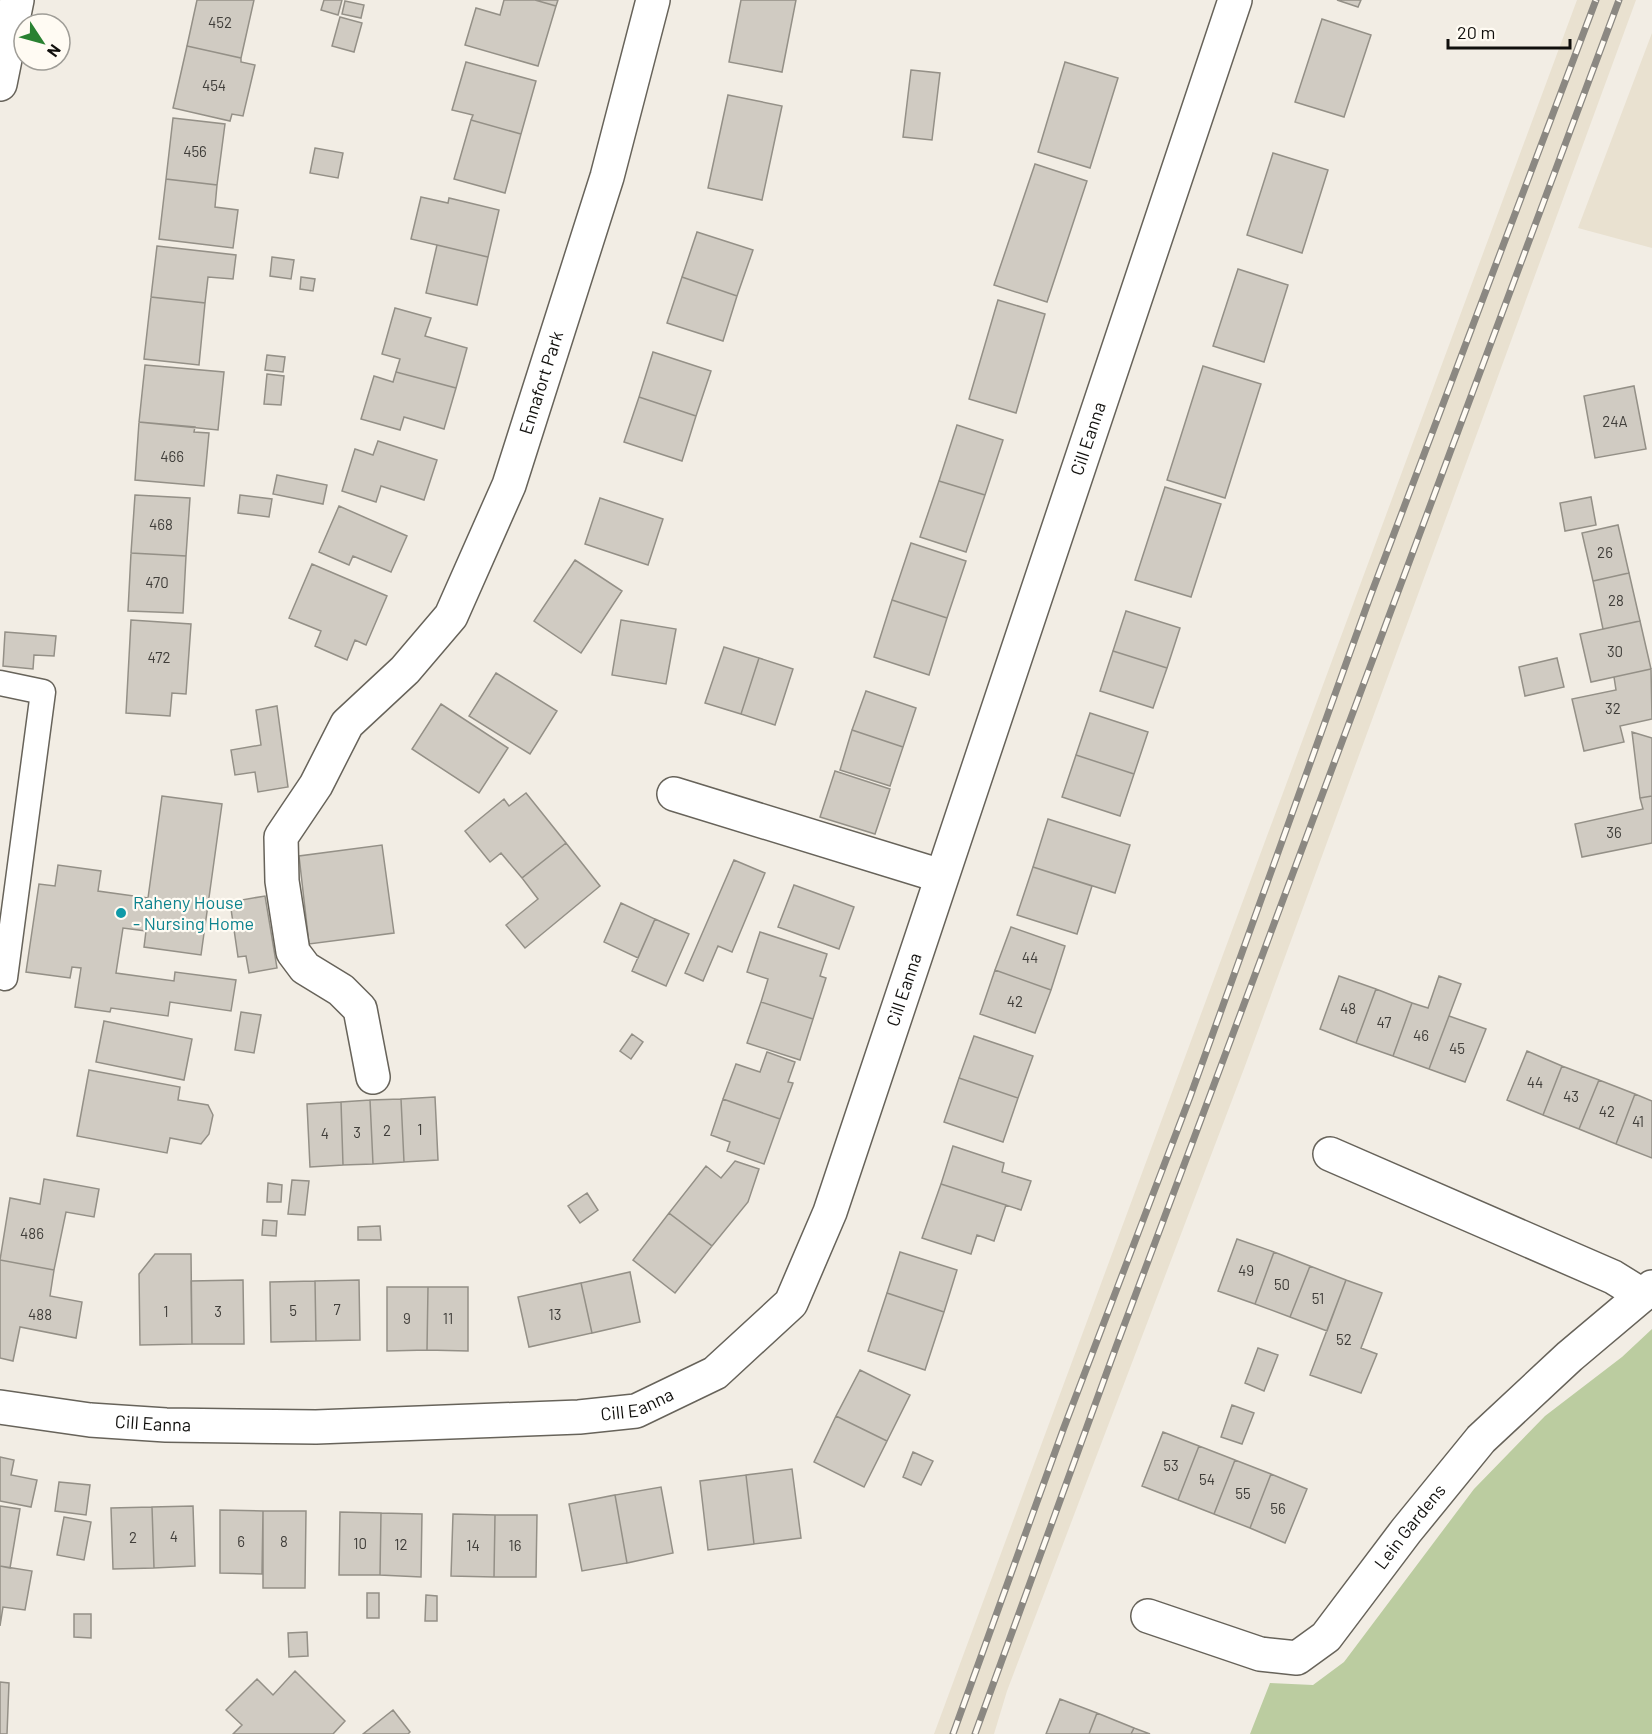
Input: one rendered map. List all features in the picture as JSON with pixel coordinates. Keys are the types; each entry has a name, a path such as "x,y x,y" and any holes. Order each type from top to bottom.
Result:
{"street":[{"path":"0,84 17,0"},
{"name":"Ennafort Park","path":"373,1077 360,1009 341,990 305,968 293,952 282,881 281,837 316,785 347,724 405,670 451,616 509,485 607,177 653,0"},
{"name":"Cill Eanna","path":"0,1407 90,1420 166,1425 316,1427 579,1417 636,1412 716,1373 791,1304 830,1212 1235,0"},
{"path":"674,794 941,876"},
{"name":"Lein Gardens","path":"1149,1616 1260,1654 1297,1658 1326,1637 1406,1531 1481,1439 1570,1356 1647,1291 1330,1154"}],"lane":[{"path":"0,683 43,692 5,978"}],"shaded area":[{"path":"1577,0 1636,0 1245,1066 1007,1691 994,1734 934,1734"},
{"path":"1652,33 1652,248 1578,228"}],"green space":[{"path":"1652,1329 1652,1734 1250,1734 1270,1683 1313,1685 1344,1662 1474,1489 1545,1416 1622,1357"}],"building":[{"path":"197,0 254,0 241,58 187,46"},
{"path":"324,0 342,0 338,15 321,10"},
{"path":"504,0 535,0 556,6 538,66 465,45 476,8 500,15"},
{"path":"535,0 558,0 556,6"},
{"path":"741,0 796,0 782,72 729,62"},
{"path":"1337,0 1361,0 1358,7"},
{"path":"345,1 364,5 361,18 342,14"},
{"path":"340,17 362,23 354,52 332,46"},
{"path":"1322,19 1371,35 1344,117 1295,102"},
{"path":"187,46 241,58 241,62 255,65 243,116 232,114 230,121 173,108"},
{"path":"466,62 536,81 521,134 471,120 473,115 452,110"},
{"path":"1065,62 1118,78 1090,168 1038,152"},
{"path":"911,70 940,73 932,140 903,137"},
{"path":"728,95 782,106 762,200 708,188"},
{"path":"173,118 225,124 217,185 166,179"},
{"path":"471,120 521,134 505,193 454,179"},
{"path":"315,148 343,153 338,178 310,173"},
{"path":"1273,153 1328,170 1302,253 1247,235"},
{"path":"1035,164 1087,181 1047,302 994,285"},
{"path":"166,179 217,185 215,207 238,210 233,248 159,239"},
{"path":"421,197 448,203 449,198 499,210 488,257 411,239"},
{"path":"697,232 753,250 737,296 682,277"},
{"path":"437,245 488,257 477,305 426,293"},
{"path":"157,246 236,255 233,279 208,277 205,303 151,297"},
{"path":"272,257 294,260 291,279 270,276"},
{"path":"1238,269 1288,285 1264,362 1213,346"},
{"path":"301,277 315,279 313,291 300,289"},
{"path":"682,277 737,296 723,341 667,323"},
{"path":"151,297 205,303 199,365 144,359"},
{"path":"998,300 1045,314 1016,413 969,399"},
{"path":"395,308 431,318 425,336 467,348 456,388 396,372 400,359 382,354"},
{"path":"653,352 711,371 696,416 639,397"},
{"path":"267,355 285,357 283,372 265,370"},
{"path":"145,365 224,372 218,430 139,422"},
{"path":"1203,366 1261,384 1225,498 1167,480"},
{"path":"396,372 456,388 444,429 404,417 400,430 361,419 374,376 393,382"},
{"path":"267,374 284,376 281,405 264,404"},
{"path":"1634,386 1646,449 1595,458 1584,396"},
{"path":"639,397 696,416 682,461 624,442"},
{"path":"139,422 195,427 194,432 209,433 204,486 135,480"},
{"path":"957,425 1003,440 985,495 939,481"},
{"path":"378,441 437,460 424,500 381,486 376,502 342,491 355,449 373,455"},
{"path":"277,475 327,485 323,504 273,494"},
{"path":"939,481 985,495 966,552 920,537"},
{"path":"1165,487 1221,504 1191,597 1135,580"},
{"path":"135,495 190,498 186,556 131,553"},
{"path":"240,495 272,499 269,517 238,513"},
{"path":"1591,497 1596,525 1565,531 1560,503"},
{"path":"600,498 663,519 648,565 585,544"},
{"path":"339,506 407,536 391,572 353,556 349,565 319,552"},
{"path":"1618,525 1629,573 1593,581 1582,533"},
{"path":"911,543 966,561 947,618 892,600"},
{"path":"131,553 186,556 183,613 128,611"},
{"path":"575,560 622,591 581,653 534,621"},
{"path":"312,564 387,596 366,645 355,640 347,660 315,646 321,631 289,618"},
{"path":"1629,573 1640,621 1603,629 1593,581"},
{"path":"892,600 947,618 929,675 874,657"},
{"path":"1126,611 1180,628 1167,668 1113,651"},
{"path":"131,620 191,624 186,694 172,693 170,716 126,713"},
{"path":"621,620 676,629 666,684 612,675"},
{"path":"1640,621 1651,669 1591,682 1580,634"},
{"path":"5,632 56,636 54,656 34,655 33,669 3,666"},
{"path":"724,647 759,658 741,714 705,703"},
{"path":"1113,651 1167,668 1153,708 1100,691"},
{"path":"759,658 793,669 775,725 741,714"},
{"path":"1557,658 1564,687 1525,696 1519,667"},
{"path":"1651,669 1652,719 1620,726 1624,742 1584,751 1572,699 1616,690 1614,677"},
{"path":"496,673 557,711 530,754 469,716"},
{"path":"866,691 916,708 903,747 852,730"},
{"path":"441,704 508,748 479,793 412,749"},
{"path":"277,706 288,787 258,792 255,772 235,775 231,750 261,745 256,710"},
{"path":"1090,713 1148,732 1134,774 1076,755"},
{"path":"852,730 903,747 890,786 840,770"},
{"path":"1632,732 1652,738 1652,796 1640,798"},
{"path":"1076,755 1134,774 1120,816 1062,797"},
{"path":"835,771 890,789 875,834 820,817"},
{"path":"526,793 566,843 522,878 501,853 490,862 465,831 504,799 509,806"},
{"name":"Raheny House - Nursing Home","path":"162,796 222,804 201,955 144,947 146,931 123,928 116,973 174,981 175,972 236,980 231,1011 170,1002 168,1016 111,1008 110,1012 75,1007 81,968 72,967 70,978 26,972 39,884 55,886 58,865 101,871 98,891 148,898"},
{"path":"1652,796 1652,843 1582,857 1575,824 1643,809 1640,798"},
{"path":"1048,819 1130,845 1115,893 1033,867"},
{"path":"566,843 600,886 525,948 506,925 538,899 522,878"},
{"path":"382,845 394,933 309,944 299,856"},
{"path":"734,860 765,873 732,952 718,946 703,981 685,973"},
{"path":"1033,867 1092,886 1077,934 1017,915"},
{"path":"794,885 854,907 839,949 778,927"},
{"path":"265,896 277,968 249,973 246,956 238,957 230,902"},
{"path":"621,903 655,919 638,958 604,942"},
{"path":"655,919 689,934 666,986 632,971"},
{"path":"1011,927 1065,946 1051,990 995,970"},
{"path":"760,932 827,954 820,976 826,978 813,1019 761,1002 768,979 747,972"},
{"path":"995,970 1051,990 1035,1033 980,1014"},
{"path":"1339,976 1376,989 1356,1043 1320,1029"},
{"path":"1439,976 1461,984 1429,1069 1393,1056 1412,1003 1428,1008"},
{"path":"1376,989 1412,1003 1393,1056 1356,1043"},
{"path":"761,1002 813,1019 800,1060 747,1043"},
{"path":"241,1012 261,1015 254,1053 235,1050"},
{"path":"1449,1016 1486,1029 1465,1082 1429,1069"},
{"path":"104,1021 192,1039 184,1080 96,1062"},
{"path":"632,1034 643,1042 631,1059 620,1051"},
{"path":"974,1036 1033,1056 1018,1098 959,1078"},
{"path":"1527,1051 1562,1066 1543,1115 1507,1100"},
{"path":"767,1052 795,1062 788,1082 793,1083 780,1119 723,1099 736,1064 760,1072"},
{"path":"1562,1066 1599,1080 1579,1129 1543,1115"},
{"path":"89,1070 180,1087 178,1100 208,1105 213,1115 209,1134 201,1144 170,1138 167,1153 77,1136"},
{"path":"959,1078 1018,1098 1003,1142 944,1122"},
{"path":"1599,1080 1635,1094 1616,1144 1579,1129"},
{"path":"1635,1094 1652,1101 1652,1158 1616,1144"},
{"path":"435,1097 438,1160 404,1162 401,1099"},
{"path":"401,1099 404,1162 373,1164 370,1100"},
{"path":"723,1099 780,1119 764,1164 727,1151 730,1142 711,1135"},
{"path":"370,1100 373,1164 343,1165 341,1102"},
{"path":"341,1102 343,1165 310,1167 307,1104"},
{"path":"953,1146 1004,1163 1002,1172 1031,1181 1021,1210 941,1184"},
{"path":"735,1161 759,1169 748,1202 712,1246 669,1213 706,1166 721,1178"},
{"path":"44,1179 99,1189 94,1217 66,1212 54,1270 0,1260 10,1198 40,1204"},
{"path":"292,1180 309,1181 305,1215 288,1214"},
{"path":"268,1183 282,1185 281,1202 267,1202"},
{"path":"941,1184 1006,1205 994,1241 977,1235 971,1254 922,1238"},
{"path":"587,1193 598,1210 580,1223 568,1206"},
{"path":"669,1213 712,1246 675,1293 633,1260"},
{"path":"263,1220 277,1221 276,1236 262,1235"},
{"path":"380,1226 381,1240 358,1240 358,1227"},
{"path":"1237,1239 1274,1252 1255,1304 1218,1291"},
{"path":"900,1252 957,1270 944,1312 887,1293"},
{"path":"1274,1252 1310,1266 1290,1317 1255,1304"},
{"path":"155,1254 191,1254 192,1344 140,1345 139,1274"},
{"path":"0,1260 54,1270 50,1296 82,1302 76,1338 20,1327 13,1361 0,1358"},
{"path":"1310,1266 1346,1280 1327,1331 1290,1317"},
{"path":"630,1272 640,1322 592,1333 581,1283"},
{"path":"243,1280 244,1344 192,1344 191,1281"},
{"path":"359,1280 360,1340 316,1341 315,1281"},
{"path":"1346,1280 1382,1293 1361,1348 1377,1354 1361,1393 1310,1375"},
{"path":"315,1281 316,1341 271,1342 270,1282"},
{"path":"581,1283 592,1333 529,1347 518,1297"},
{"path":"387,1287 428,1287 427,1350 387,1351"},
{"path":"428,1287 468,1287 468,1351 427,1350"},
{"path":"887,1293 944,1312 925,1370 868,1351"},
{"path":"1258,1348 1278,1355 1264,1391 1245,1383"},
{"path":"860,1370 910,1395 887,1441 836,1416"},
{"path":"1232,1405 1254,1413 1242,1444 1221,1437"},
{"path":"836,1416 887,1441 864,1487 814,1462"},
{"path":"1163,1432 1199,1446 1178,1500 1142,1486"},
{"path":"1199,1446 1235,1460 1214,1514 1178,1500"},
{"path":"913,1452 933,1461 921,1485 903,1477"},
{"path":"0,1457 14,1460 11,1475 37,1480 31,1507 0,1501"},
{"path":"1235,1460 1271,1474 1250,1528 1214,1514"},
{"path":"792,1469 801,1538 754,1544 746,1475"},
{"path":"1271,1474 1307,1489 1285,1543 1250,1528"},
{"path":"746,1475 754,1544 708,1550 700,1481"},
{"path":"59,1482 90,1485 86,1515 55,1511"},
{"path":"661,1487 673,1553 627,1563 615,1495"},
{"path":"615,1495 627,1563 582,1571 569,1504"},
{"path":"0,1506 20,1509 10,1568 0,1566"},
{"path":"193,1506 195,1566 154,1568 152,1507"},
{"path":"152,1507 154,1568 113,1569 111,1508"},
{"path":"220,1510 263,1511 262,1574 220,1573"},
{"path":"263,1511 306,1511 305,1588 263,1588"},
{"path":"340,1512 381,1513 380,1575 339,1575"},
{"path":"381,1513 422,1514 421,1577 380,1575"},
{"path":"453,1514 495,1515 494,1577 451,1576"},
{"path":"495,1515 537,1515 536,1577 494,1577"},
{"path":"64,1517 91,1522 84,1560 57,1555"},
{"path":"0,1566 32,1571 25,1610 3,1607 0,1626"},
{"path":"367,1593 379,1593 379,1618 367,1618"},
{"path":"426,1595 437,1596 437,1621 425,1621"},
{"path":"74,1614 91,1614 91,1638 74,1637"},
{"path":"307,1632 308,1656 289,1657 288,1633"},
{"path":"295,1671 345,1721 333,1734 233,1734 242,1725 226,1710 257,1679 273,1695"},
{"path":"0,1682 9,1683 7,1734 0,1734"},
{"path":"1060,1699 1097,1713 1089,1734 1046,1734"},
{"path":"393,1710 410,1732 408,1734 363,1734"},
{"path":"1097,1713 1134,1728 1131,1734 1089,1734"},
{"path":"1134,1728 1150,1734 1131,1734"}],"railway":[{"path":"953,1734 1063,1430 1190,1097 1370,597 1596,0"},
{"path":"975,1734 1116,1347 1619,0"}],"place":[{"name":"Raheny House - Nursing Home","path":"121,913"}]}
